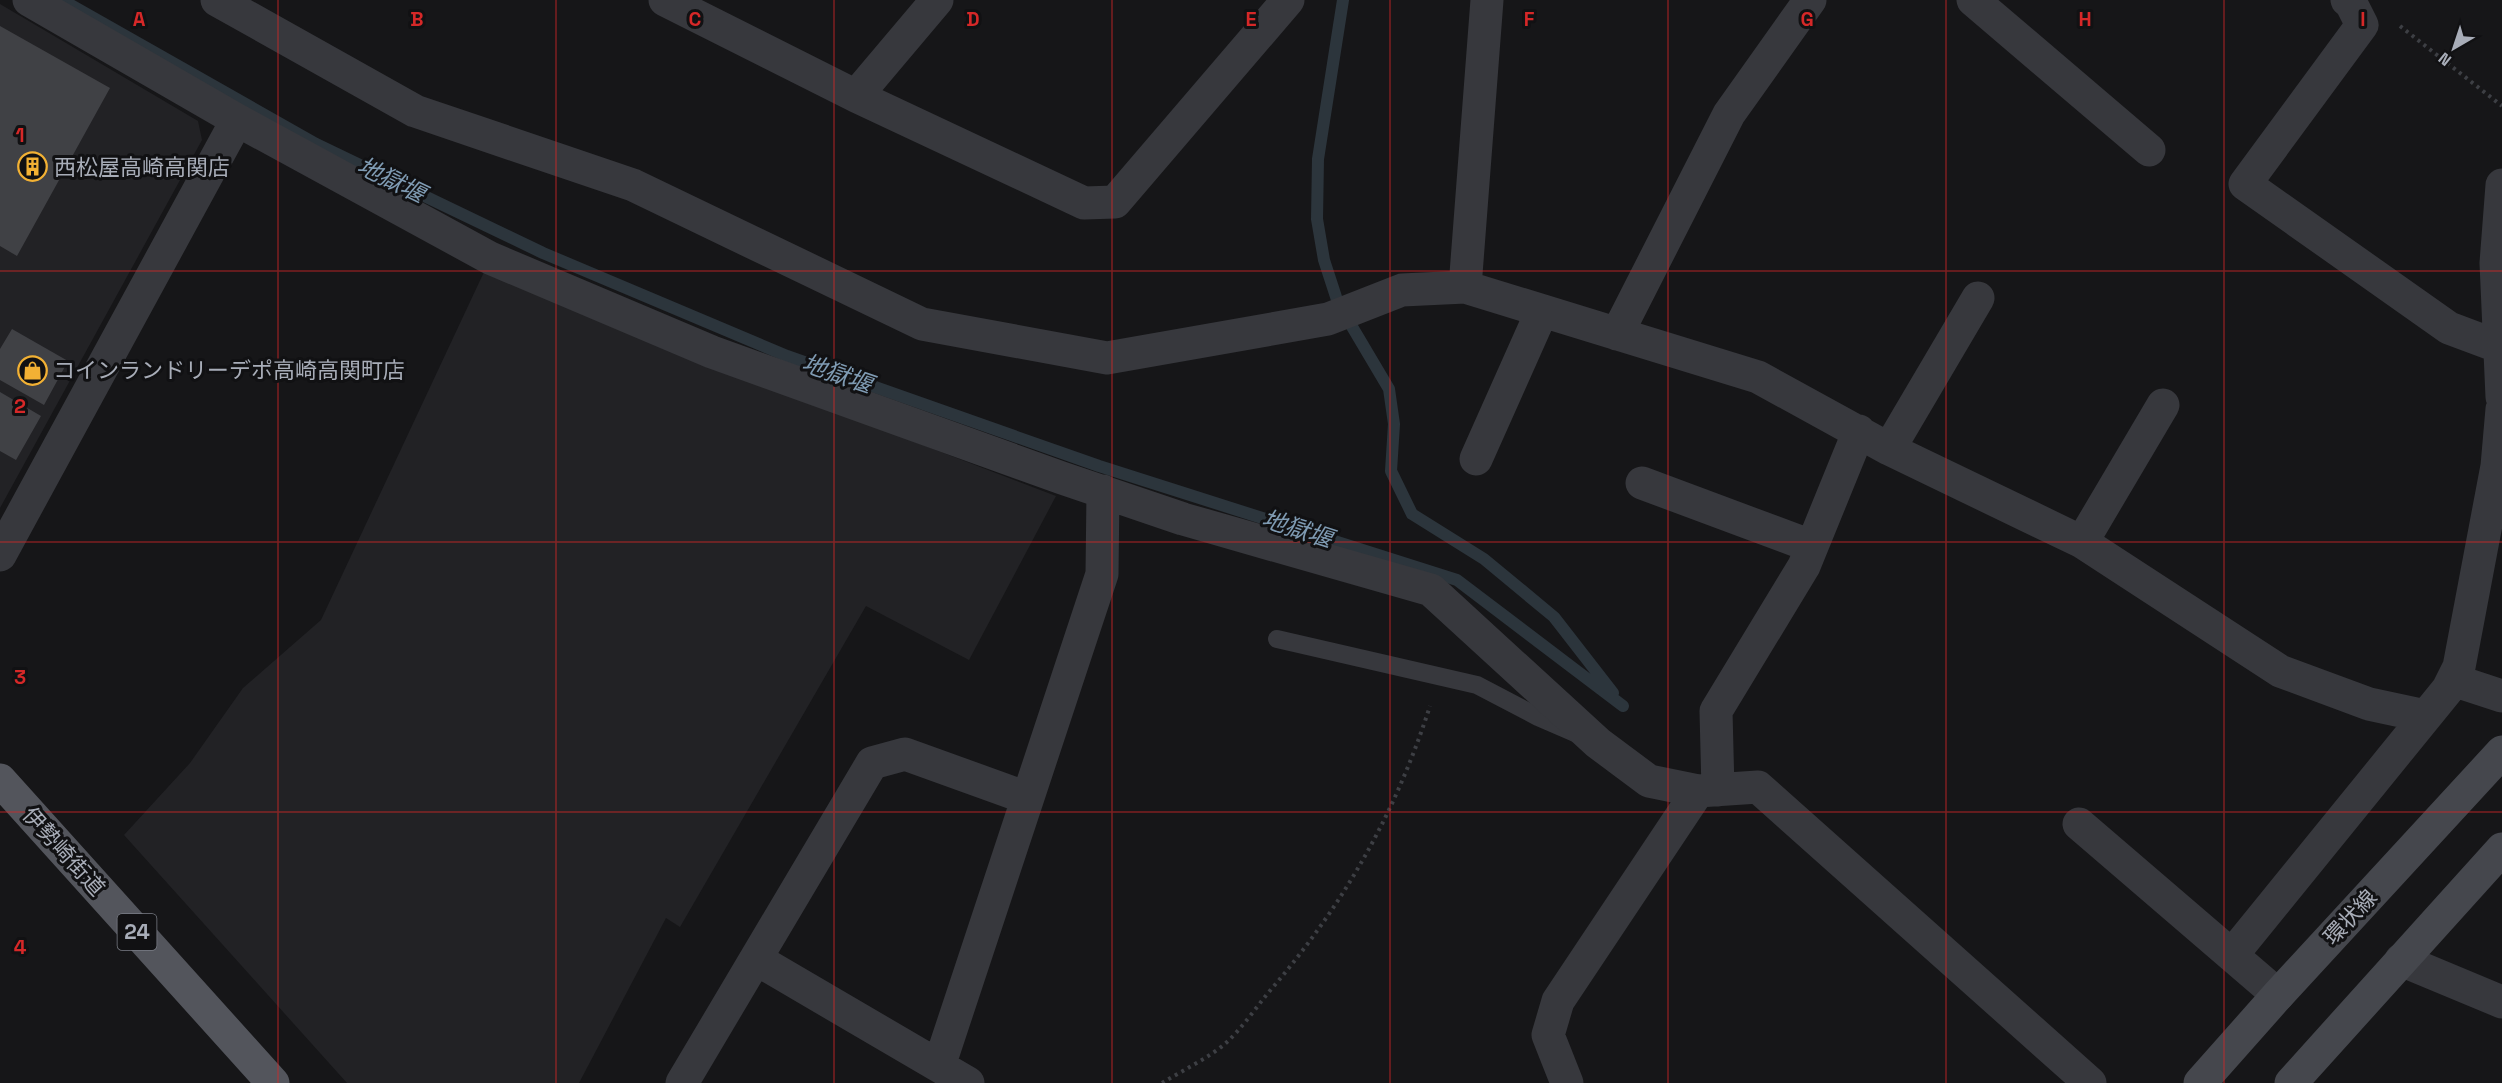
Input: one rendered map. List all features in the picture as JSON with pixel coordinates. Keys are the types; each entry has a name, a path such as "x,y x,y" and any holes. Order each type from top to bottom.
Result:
{"main road":[{"name":"伊勢崎街道","path":"0,780 273,1083"}],"street":[{"path":"28,0 237,120 490,258 712,352 1184,519 1431,590 1598,743 1649,781 1708,790 1758,787 2090,1083"},
{"path":"217,0 415,111 633,185 922,324 1107,357 1328,319 1402,290 1465,287 1758,377 1889,449 2082,542 2280,671 2369,705 2425,716"},
{"path":"665,0 856,96 1084,203 1115,202 1288,0"},
{"path":"856,96 937,0"},
{"path":"1465,287 1487,0"},
{"path":"1617,334 1729,114 1810,0"},
{"path":"1973,0 2149,150"},
{"path":"2353,10 2361,25 2245,184 2449,328 2500,347"},
{"path":"0,555 237,120"},
{"path":"2502,185 2496,263 2502,397"},
{"path":"1889,449 1978,298"},
{"path":"1476,459 1542,311"},
{"path":"2082,542 2163,405"},
{"path":"2232,955 2453,680 2459,667 2497,466 2502,409"},
{"path":"1567,1083 1548,1035 1558,1000 1708,790 1716,711 1804,566 1858,430"},
{"path":"1642,483 1811,546"},
{"path":"939,1066 1102,574 1103,491"},
{"path":"2453,680 2502,696"},
{"name":"環状線","path":"2200,1083 2502,752"},
{"path":"682,1083 872,763 905,754 1027,798"},
{"path":"2079,824 2278,995"},
{"path":"2291,1083 2502,849"},
{"path":"756,959 968,1083"},
{"path":"2401,960 2502,1002"}],"lane":[{"path":"1277,639 1477,685 1538,717 1598,743"}],"path":[{"path":"2353,10 2393,21 2502,106"},
{"path":"1162,1083 1227,1042 1281,978 1339,902 1367,856 1416,751 1439,677"}],"shaded area":[{"path":"0,4 198,121 202,140 0,508"},
{"path":"484,272 678,351 1056,496 969,660 866,606 680,927 666,918 579,1083 347,1083 124,835 190,763 243,688 321,620"}],"building":[{"name":"西松屋高崎高関店","path":"0,26 110,88 17,256 0,246"},
{"name":"コインランドリーデポ高崎高関町店","path":"12,329 68,361 44,405 0,380 0,349"},
{"path":"0,392 41,416 16,460 0,451"}],"waterway":[{"name":"地獄堰","path":"62,0 316,144 543,253 787,356 1099,466 1457,580 1623,706"},
{"path":"1343,0 1318,159 1317,219 1324,260 1338,303 1389,389 1394,424 1391,471 1412,514 1484,559 1554,617 1613,693"}],"place":[{"name":"西松屋高崎高関店","path":"33,167"},
{"name":"コインランドリーデポ高崎高関町店","path":"32,370"}]}
